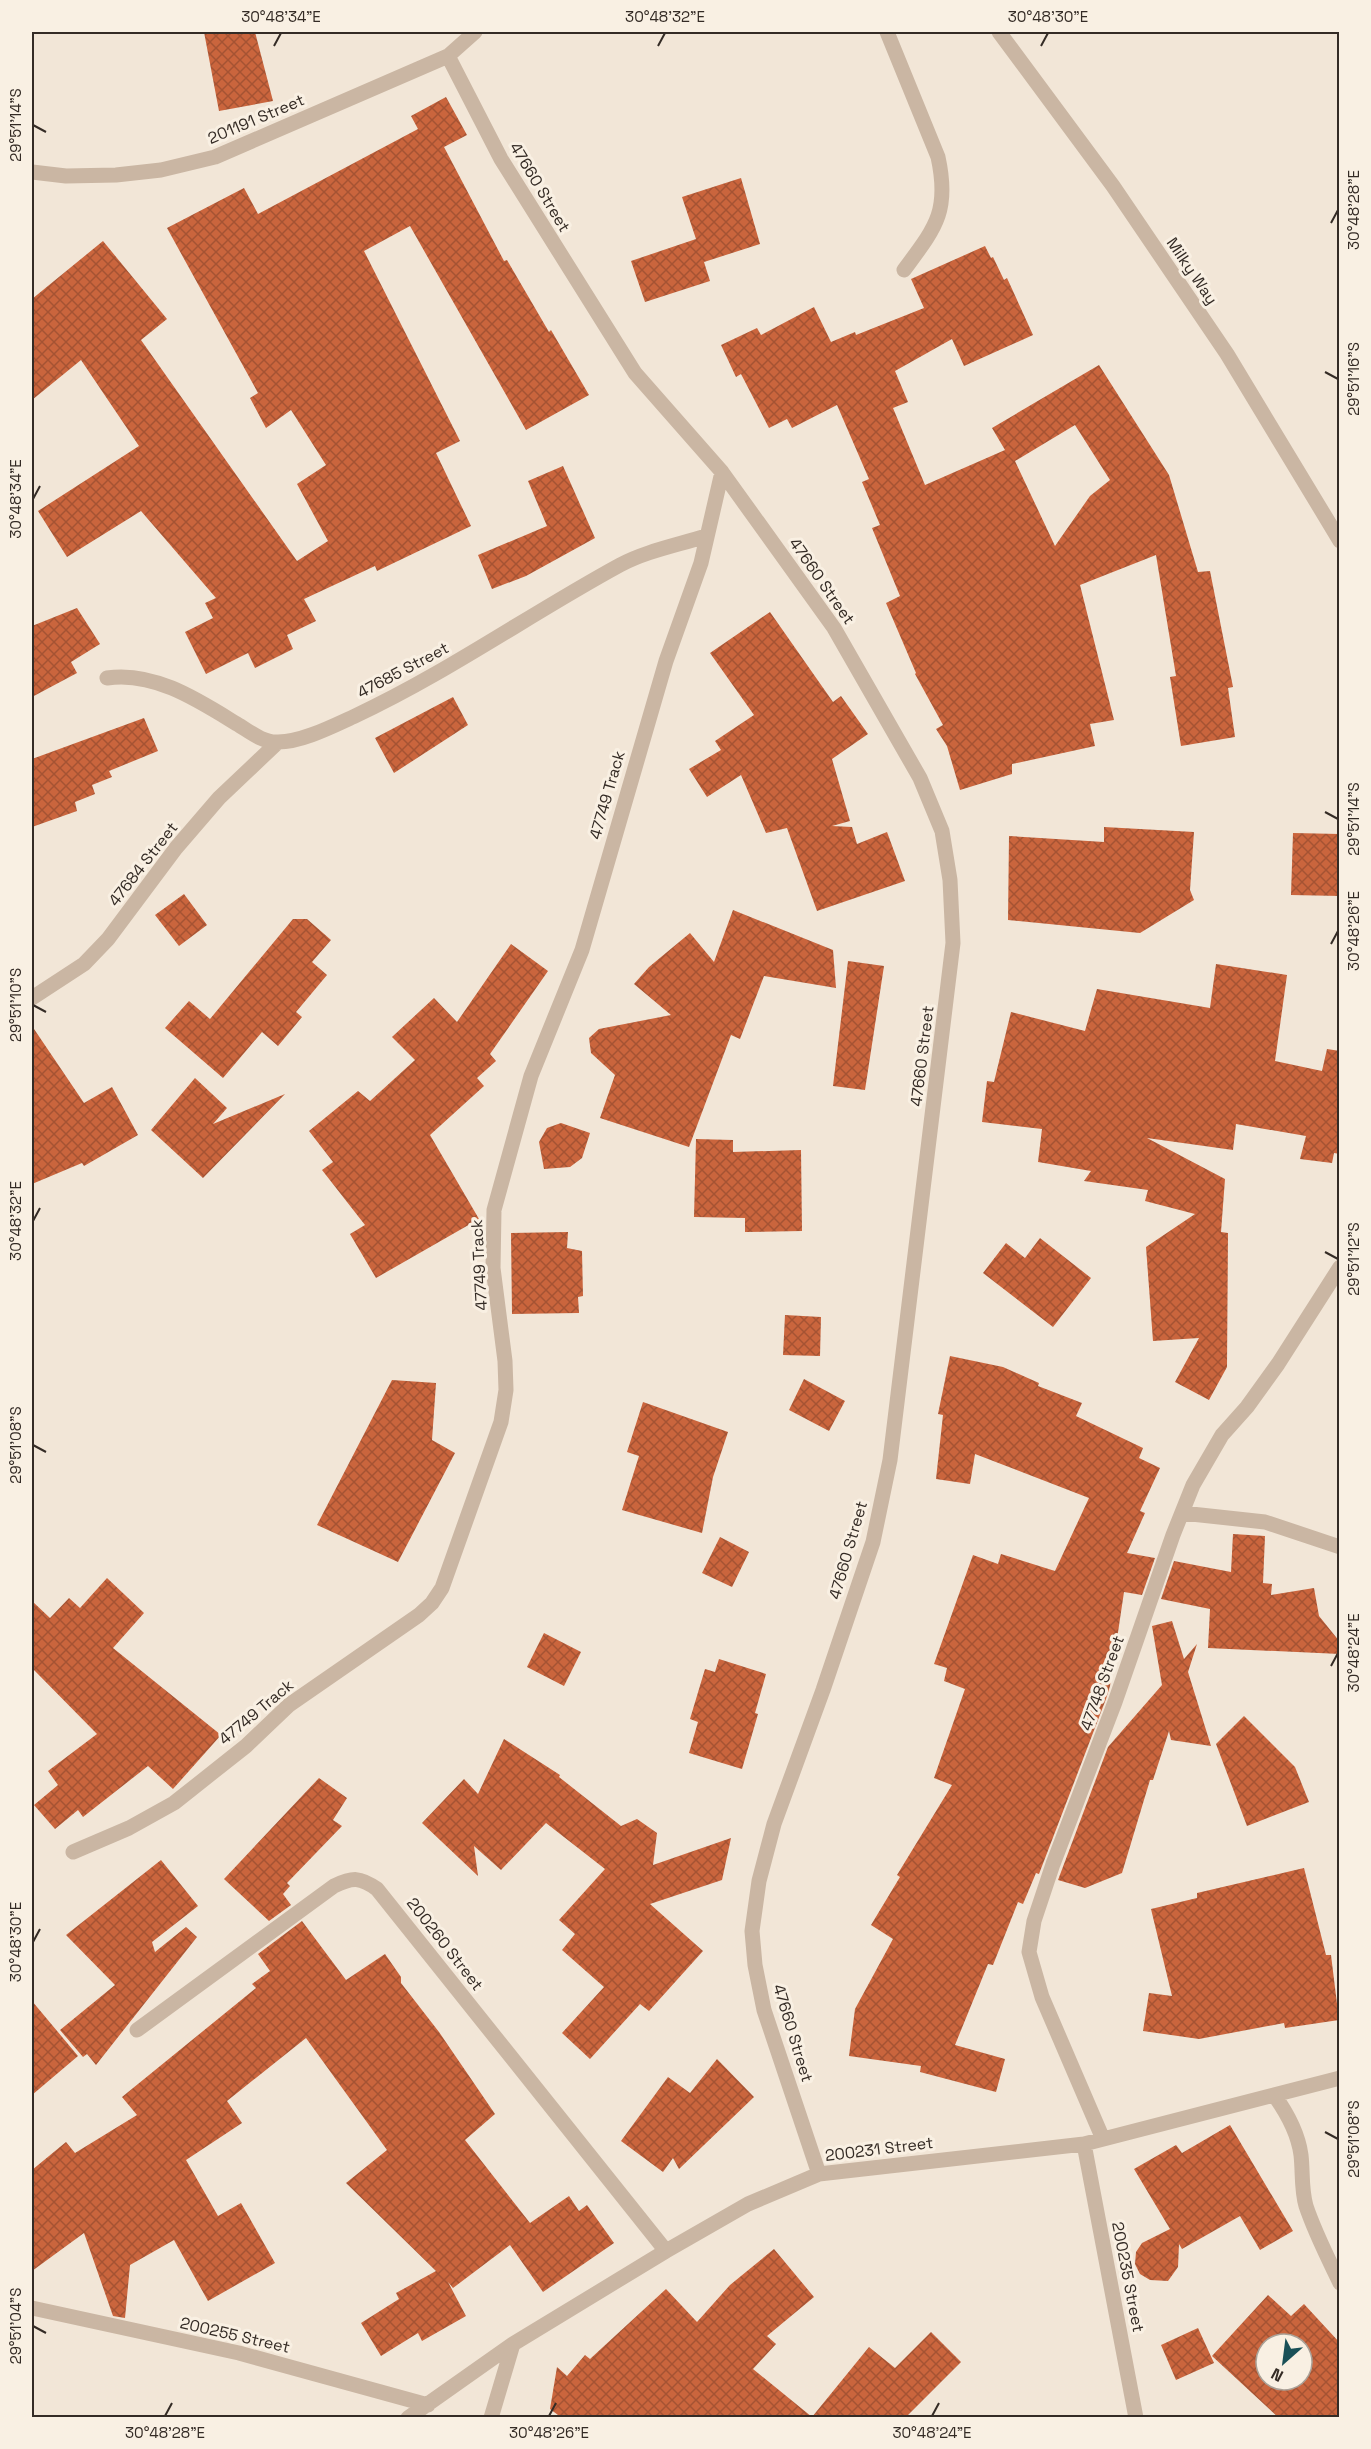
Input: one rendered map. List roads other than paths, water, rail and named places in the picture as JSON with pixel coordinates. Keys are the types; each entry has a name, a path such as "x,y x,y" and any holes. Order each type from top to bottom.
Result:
{"street":[{"name":"201191 Street","path":"32,172 66,176 116,175 161,170 215,157 448,56 475,32"},
{"path":"887,32 938,157 942,175 943,194 934,229 904,270"},
{"name":"Milky Way","path":"999,32 1113,186 1227,354 1340,540"},
{"name":"47660 Street","path":"448,56 501,159 635,373 722,472 834,628 920,778 942,831 950,880 953,943 890,1460 873,1542 823,1690 774,1824 759,1881 752,1930 755,1965 764,2010 819,2174"},
{"name":"47749 Track","path":"73,1852 129,1828 174,1803 246,1746 289,1705 419,1615 432,1603 442,1588 462,1527 486,1469 503,1411 506,1390 505,1360 493,1268 494,1210 531,1076 582,950 666,661 701,562 722,472"},
{"name":"47685 Street","path":"277,742 321,731 385,702 623,564 706,536"},
{"path":"107,678 130,676 189,695 261,739 277,742"},
{"name":"47684 Street","path":"32,998 84,964 108,939 183,840 219,798 277,742"},
{"name":"47748 Street","path":"1102,2139 1042,1997 1029,1952 1030,1939 1053,1864 1115,1702 1182,1513 1207,1458 1222,1435 1247,1407 1278,1364 1340,1267"},
{"path":"1182,1513 1265,1522 1340,1547"},
{"name":"200260 Street","path":"137,2030 334,1886 357,1878 365,1880 378,1888 666,2251"},
{"name":"200231 Street","path":"408,2418 513,2344 666,2251 748,2204 819,2174 1084,2144 1340,2078"},
{"path":"1274,2095 1286,2111 1295,2132 1301,2152 1306,2206 1340,2283"},
{"name":"200235 Street","path":"1084,2144 1136,2418"},
{"name":"200255 Street","path":"32,2308 249,2356 428,2405"},
{"path":"491,2418 513,2344"},
{"path":"497,2397 500,2418"}]}
